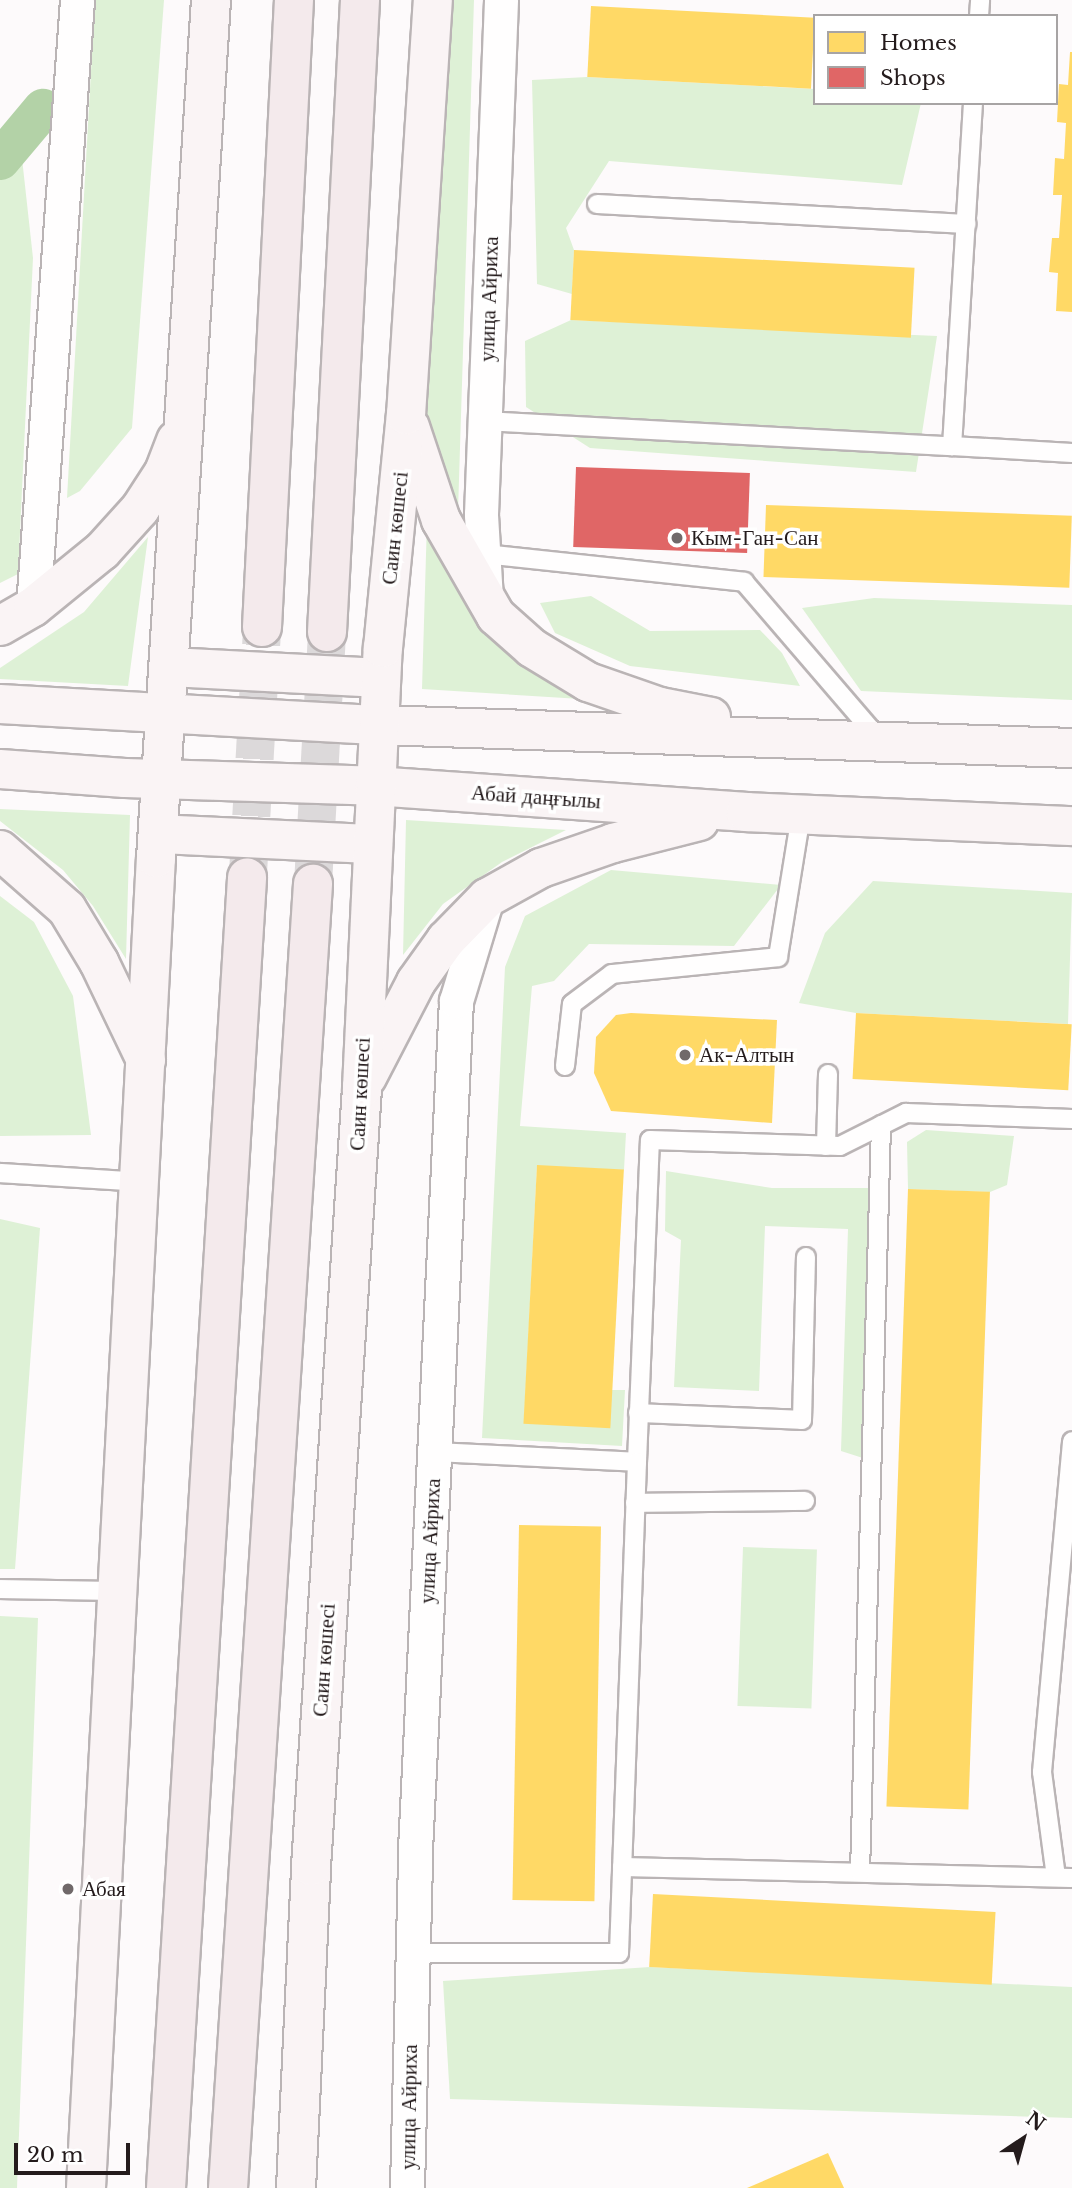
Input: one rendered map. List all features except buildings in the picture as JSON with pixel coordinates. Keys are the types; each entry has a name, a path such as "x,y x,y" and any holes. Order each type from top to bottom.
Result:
{"main road":[{"path":"86,2188 162,779 188,405 211,0"},
{"path":"262,627 293,0"},
{"path":"327,632 360,0"},
{"name":"Саин көшесі","path":"296,2188 311,1866 362,1088 375,786 406,415 432,0"},
{"path":"0,626 33,607 102,551 140,509 164,472 188,405"},
{"path":"406,415 441,520 496,616 532,648 588,682 660,707 823,739"},
{"path":"170,667 382,678"},
{"path":"0,704 379,725 879,739 1072,748"},
{"name":"Абай даңғылы","path":"0,768 162,779 375,786 746,813 1072,827"},
{"path":"362,1088 416,982 446,940 487,898 541,868 613,843 746,813"},
{"path":"159,835 372,844"},
{"path":"0,849 67,909 99,962 148,1064"},
{"path":"166,2188 247,877"},
{"path":"228,2188 313,884"}],"street":[{"path":"33,607 77,0"},
{"name":"улица Айриха","path":"486,599 484,421 501,0"},
{"name":"улица Айриха","path":"407,2188 413,1953 456,1001 487,898"}],"lane":[{"path":"952,446 973,105"},
{"path":"597,204 966,224"},
{"path":"484,421 1072,453"},
{"path":"484,554 744,582 879,739"},
{"path":"565,1066 572,1004 612,974 778,957 802,815"},
{"path":"826,1146 828,1074"},
{"path":"413,1953 619,1953 650,1140 839,1146 906,1113 1072,1119"},
{"path":"860,1872 881,1125"},
{"path":"0,1173 142,1182"},
{"path":"638,1413 802,1420 806,1257"},
{"path":"622,1867 1064,1877 1042,1772 1064,1584 1072,1441"},
{"path":"434,1452 637,1462"},
{"path":"635,1503 805,1501"},
{"path":"0,1589 120,1591"}],"green space":[{"path":"95,0 164,0 132,428 80,491 67,498"},
{"path":"450,0 474,0 458,511 435,455 424,410"},
{"path":"587,77 813,89 813,105 921,105 902,185 609,161 566,228 574,250 572,294 537,284 532,80"},
{"path":"18,122 33,258 18,574 0,583 0,135"},
{"path":"571,320 937,336 916,472 590,448 526,407 525,341"},
{"path":"427,521 597,700 422,689"},
{"path":"148,537 128,686 0,679 0,668 84,612"},
{"path":"591,596 650,631 760,630 782,653 800,686 630,666 555,633 540,603"},
{"path":"874,598 1072,605 1072,700 861,691 802,608"},
{"path":"0,809 130,815 126,959 93,906 63,870 0,821"},
{"path":"406,820 566,830 502,862 443,904 403,955"},
{"path":"611,870 781,885 734,946 589,944 554,981 532,986 520,1126 626,1133 624,1170 537,1166 524,1423 612,1390 625,1390 622,1446 482,1438 505,967 525,916"},
{"path":"873,881 1072,893 1068,1024 856,1013 799,1003 825,933"},
{"path":"0,896 34,922 73,996 91,1135 0,1136"},
{"path":"926,1130 1014,1136 1007,1185 990,1192 908,1189 907,1142"},
{"path":"666,1171 772,1188 872,1188 866,1459 841,1451 848,1229 765,1226 759,1391 674,1387 681,1240 665,1231"},
{"path":"0,1219 40,1228 15,1569 0,1569"},
{"path":"743,1547 817,1550 811,1708 737,1706"},
{"path":"0,1616 38,1618 17,2188 0,2188"},
{"path":"650,1967 1072,1987 1072,2118 450,2099 443,1981"}],"waterway":[{"path":"0,160 43,109"}],"tunnel":[{"path":"248,873 262,627"},
{"path":"313,884 327,632"}],"place":[{"name":"Кым-Ган-Сан","path":"677,538"},
{"name":"Ак-Алтын","path":"685,1055"},
{"name":"Абая","path":"68,1889"}]}
